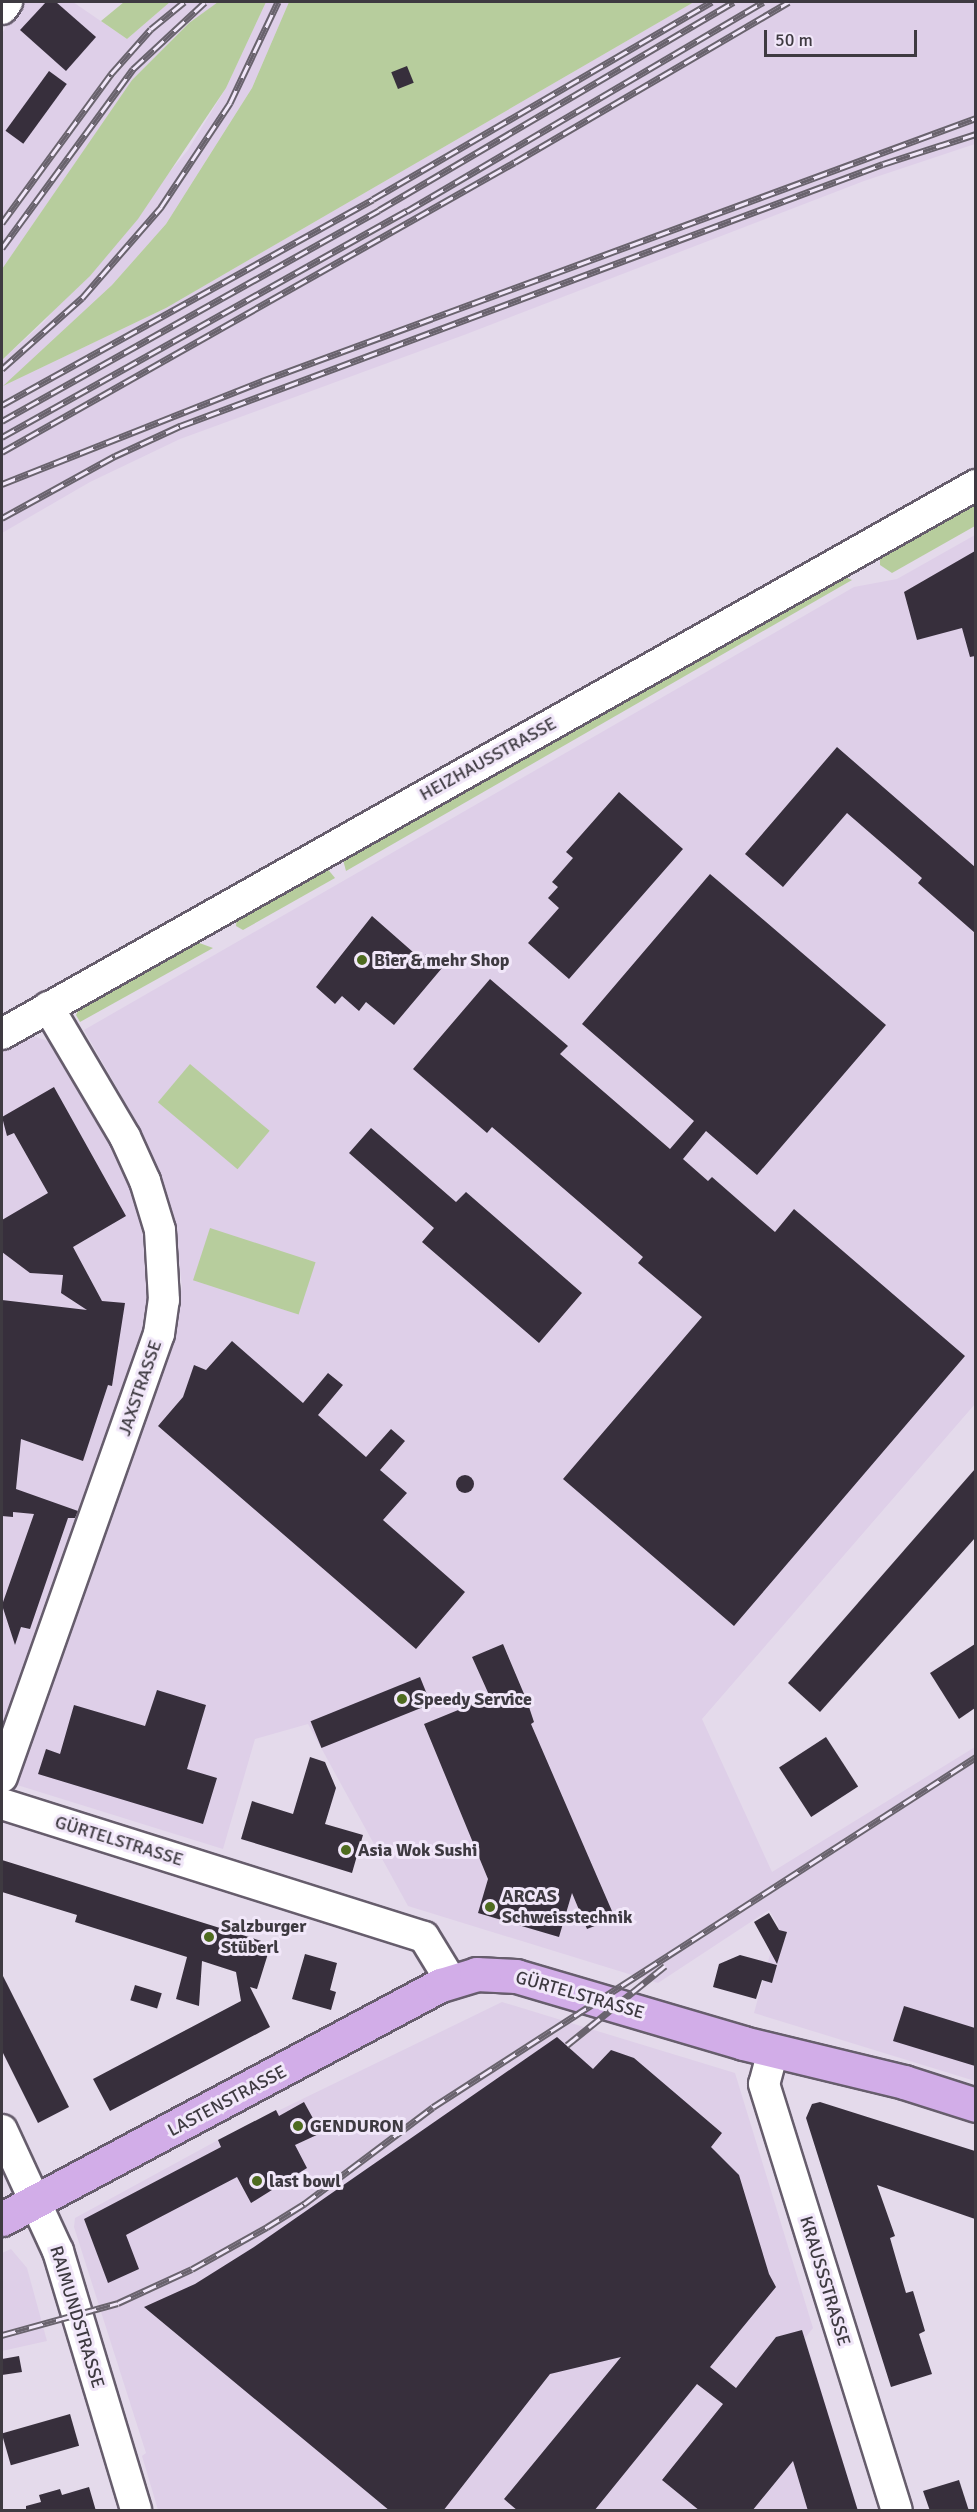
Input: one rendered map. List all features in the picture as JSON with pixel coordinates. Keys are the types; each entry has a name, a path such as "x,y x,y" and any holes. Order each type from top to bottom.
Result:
{"main road":[{"name":"GÜRTELSTRASSE","path":"451,1981 476,1974 516,1976 773,2050 904,2082 975,2105"},
{"name":"LASTENSTRASSE","path":"2,2219 451,1981"}],"street":[{"path":"2,9 7,2"},
{"name":"HEIZHAUSSTRASSE","path":"2,1034 975,485"},
{"name":"JAXSTRASSE","path":"2,1777 155,1345 164,1300 160,1230 145,1181 125,1137 48,1007"},
{"name":"GÜRTELSTRASSE","path":"2,1804 424,1937 451,1981"},
{"name":"KRAUSSSTRASSE","path":"773,2050 764,2084 897,2511"},
{"name":"RAIMUNDSTRASSE","path":"2,2130 58,2251 80,2316 135,2511"}],"shaded area":[{"path":"25,2 73,2 127,39 170,2 218,2 189,23 132,80 2,269 2,33"},
{"path":"266,2 289,2 252,88 166,224 112,285 5,385 166,308 694,2 975,2 975,144 864,181 464,335 180,439 90,482 2,533 2,360 43,323 188,150 226,88"},
{"path":"975,535 975,1404 702,1719 772,1872 975,1747 975,2081 754,2013 778,1925 769,1910 658,1983 408,1906 308,1724 255,1739 223,1849 14,1784 63,1651 59,1650 134,1434 140,1436 165,1366 182,1287 178,1250 162,1178 141,1130 84,1030 854,587 897,579"},
{"path":"30,1035 51,1042 112,1143 131,1185 143,1234 149,1293 142,1331 2,1728 2,1049"},
{"path":"502,2002 735,2073 813,2328 805,2338 858,2510 158,2510 142,2456 146,2453 74,2227 75,2218 218,2140"},
{"path":"11,2249 27,2268 47,2341 2,2351 2,2253"}],"green space":[{"path":"124,2 170,2 127,39 101,21"},
{"path":"218,2 266,2 226,88 138,219 90,276 2,360 2,269 132,80 189,23"},
{"path":"289,2 694,2 166,308 3,386 112,285 166,224 252,88"},
{"path":"975,502 975,526 892,573 880,565 880,556"},
{"path":"843,576 852,580 346,871 342,856"},
{"path":"326,867 335,878 243,930 236,926 237,916"},
{"path":"194,941 213,948 80,1022 76,1015 82,1003"},
{"path":"190,1064 270,1131 238,1169 158,1102"},
{"path":"210,1228 316,1262 299,1315 193,1280"}],"building":[{"path":"46,2 56,2 96,37 66,71 20,30"},
{"path":"407,66 414,83 398,89 391,72"},
{"path":"49,71 67,84 23,144 6,131"},
{"path":"975,551 975,656 970,657 962,628 917,640 904,592"},
{"path":"837,747 975,867 975,933 918,883 922,878 847,813 783,887 745,854"},
{"path":"619,792 683,849 569,979 528,943 559,908 548,898 558,887 552,882 573,858 566,852"},
{"path":"710,874 886,1025 757,1175 706,1131 683,1159 708,1181 712,1177 775,1232 794,1209 965,1356 734,1626 563,1479 702,1317 638,1263 643,1257 492,1127 487,1133 413,1069 490,979 568,1046 560,1054 670,1149 694,1121 582,1024"},
{"path":"372,916 422,960 426,954 442,968 394,1025 366,1002 359,1011 342,996 335,1004 316,987"},
{"path":"54,1087 126,1216 73,1247 102,1301 125,1303 112,1386 108,1385 83,1461 21,1439 16,1489 78,1511 75,1518 68,1518 30,1629 21,1627 15,1645 2,1605 34,1514 13,1512 13,1517 2,1516 2,1300 87,1310 61,1293 63,1275 30,1273 2,1252 2,1220 48,1193 14,1133 7,1136 2,1117"},
{"path":"371,1128 456,1202 466,1192 582,1293 539,1343 422,1242 434,1228 349,1153"},
{"path":"232,1341 303,1403 328,1373 343,1385 318,1415 366,1457 391,1429 405,1441 380,1470 407,1493 383,1520 465,1592 416,1649 158,1426 183,1397 194,1365 206,1370"},
{"path":"975,1469 975,1538 820,1712 788,1683"},
{"path":"465,1475 473,1480 474,1484 469,1492 465,1493 457,1488 456,1484 461,1476"},
{"path":"503,1644 527,1701 534,1722 531,1724 615,1918 587,1929 572,1893 559,1937 478,1913 488,1879 424,1724 490,1697 472,1657"},
{"path":"975,1644 975,1708 959,1719 930,1673"},
{"path":"420,1677 431,1704 321,1748 311,1721"},
{"path":"157,1690 206,1705 187,1769 217,1778 203,1824 38,1774 46,1749 60,1754 74,1705 145,1726"},
{"path":"826,1737 858,1786 811,1817 779,1767"},
{"path":"310,1757 325,1762 336,1788 325,1824 363,1835 352,1873 241,1839 252,1801 293,1814"},
{"path":"2,1860 271,1944 257,1989 250,1987 270,2027 110,2111 93,2079 241,2001 236,1972 202,1961 199,2006 176,1999 187,1957 75,1922 77,1915 2,1892"},
{"path":"769,1913 779,1930 787,1932 777,1964 754,1922"},
{"path":"305,1954 337,1963 330,1990 336,1992 331,2010 292,1999"},
{"path":"740,1955 777,1965 772,1983 762,1980 756,1999 713,1987 719,1964"},
{"path":"2,1974 69,2107 38,2123 2,2051"},
{"path":"135,1985 162,1993 157,2008 130,2000"},
{"path":"904,2006 975,2028 975,2066 893,2041"},
{"path":"557,2037 593,2069 611,2050 634,2058 722,2133 711,2147 739,2175 769,2274 776,2287 710,2367 736,2388 776,2337 802,2330 858,2511 808,2511 793,2461 752,2511 700,2511 662,2480 723,2404 697,2384 594,2511 518,2511 504,2499 621,2357 550,2374 443,2511 390,2511 144,2307 195,2284 254,2247"},
{"path":"304,2102 321,2133 295,2145 307,2168 251,2203 237,2177 126,2235 139,2269 108,2283 84,2219 221,2147 218,2140 276,2110 279,2116"},
{"path":"820,2102 975,2151 975,2219 877,2185 895,2236 890,2238 906,2293 913,2291 925,2331 919,2334 932,2374 891,2387 806,2118 812,2104"},
{"path":"19,2356 22,2372 2,2375 2,2359"},
{"path":"70,2414 79,2446 11,2465 2,2433"},
{"path":"959,2480 969,2511 930,2511 923,2491"},
{"path":"89,2487 96,2511 26,2511 26,2506 41,2502 39,2495 60,2489 62,2495"}],"railway":[{"path":"2,223 111,74 151,29 184,2"},
{"path":"2,248 133,69 205,2"},
{"path":"2,369 82,298 161,207 230,103 278,2"},
{"path":"2,405 373,199 712,2"},
{"path":"2,421 379,210 734,2"},
{"path":"2,437 407,211 763,2"},
{"path":"2,452 515,162 789,2"},
{"path":"2,484 262,381 976,118"},
{"path":"2,518 115,456 180,426 883,164 976,134"},
{"path":"2,2335 118,2303 192,2269 267,2227 304,2204 433,2107 976,1757"},
{"path":"567,2045 665,1966"}],"place":[{"name":"Bier & mehr Shop","path":"362,960"},
{"name":"Speedy Service","path":"402,1699"},
{"name":"Asia Wok Sushi","path":"346,1850"},
{"name":"ARCAS Schweisstechnik","path":"490,1907"},
{"name":"Salzburger Stüberl","path":"209,1937"},
{"name":"GENDURON","path":"298,2126"},
{"name":"last bowl","path":"257,2181"}]}
